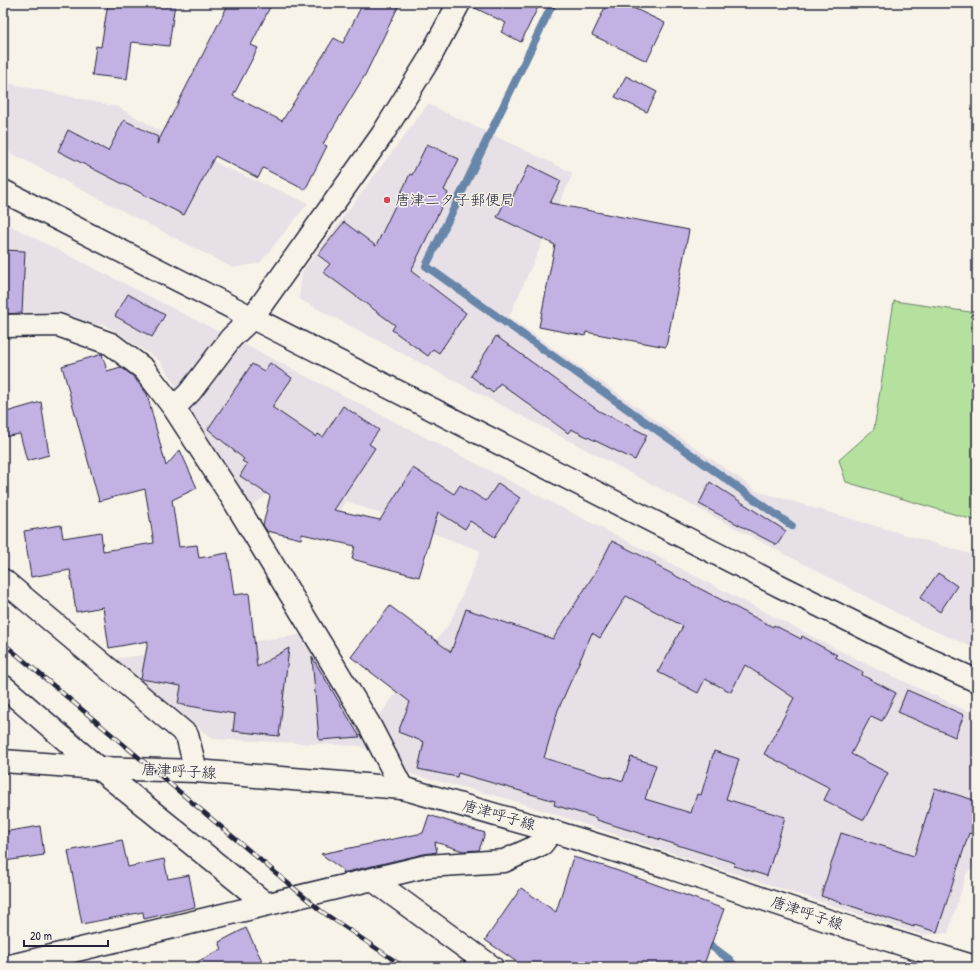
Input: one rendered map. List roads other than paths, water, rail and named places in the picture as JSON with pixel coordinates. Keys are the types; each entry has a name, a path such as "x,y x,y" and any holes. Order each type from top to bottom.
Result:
{"street":[{"path":"174,408 190,392 231,338 252,318 382,135 428,61 459,3"},
{"path":"3,190 780,586 917,654 977,680"},
{"path":"3,326 58,325 111,344 144,369 174,408 233,498 369,724 402,788"},
{"path":"3,580 186,736 196,771"},
{"path":"3,686 98,768 266,904"},
{"name":"唐津呼子線","path":"3,760 98,768 196,771 402,788 552,831 665,866 850,928 975,967"},
{"path":"6,967 427,866 504,861 542,844 552,831"},
{"path":"373,880 492,967"}],"waterway":[{"path":"553,3 426,266 792,526"},
{"path":"702,939 730,960 735,967"}],"railway":[{"path":"3,643 321,911 404,967"}],"place":[{"name":"唐津二タ子郵便局","path":"387,200"}]}
